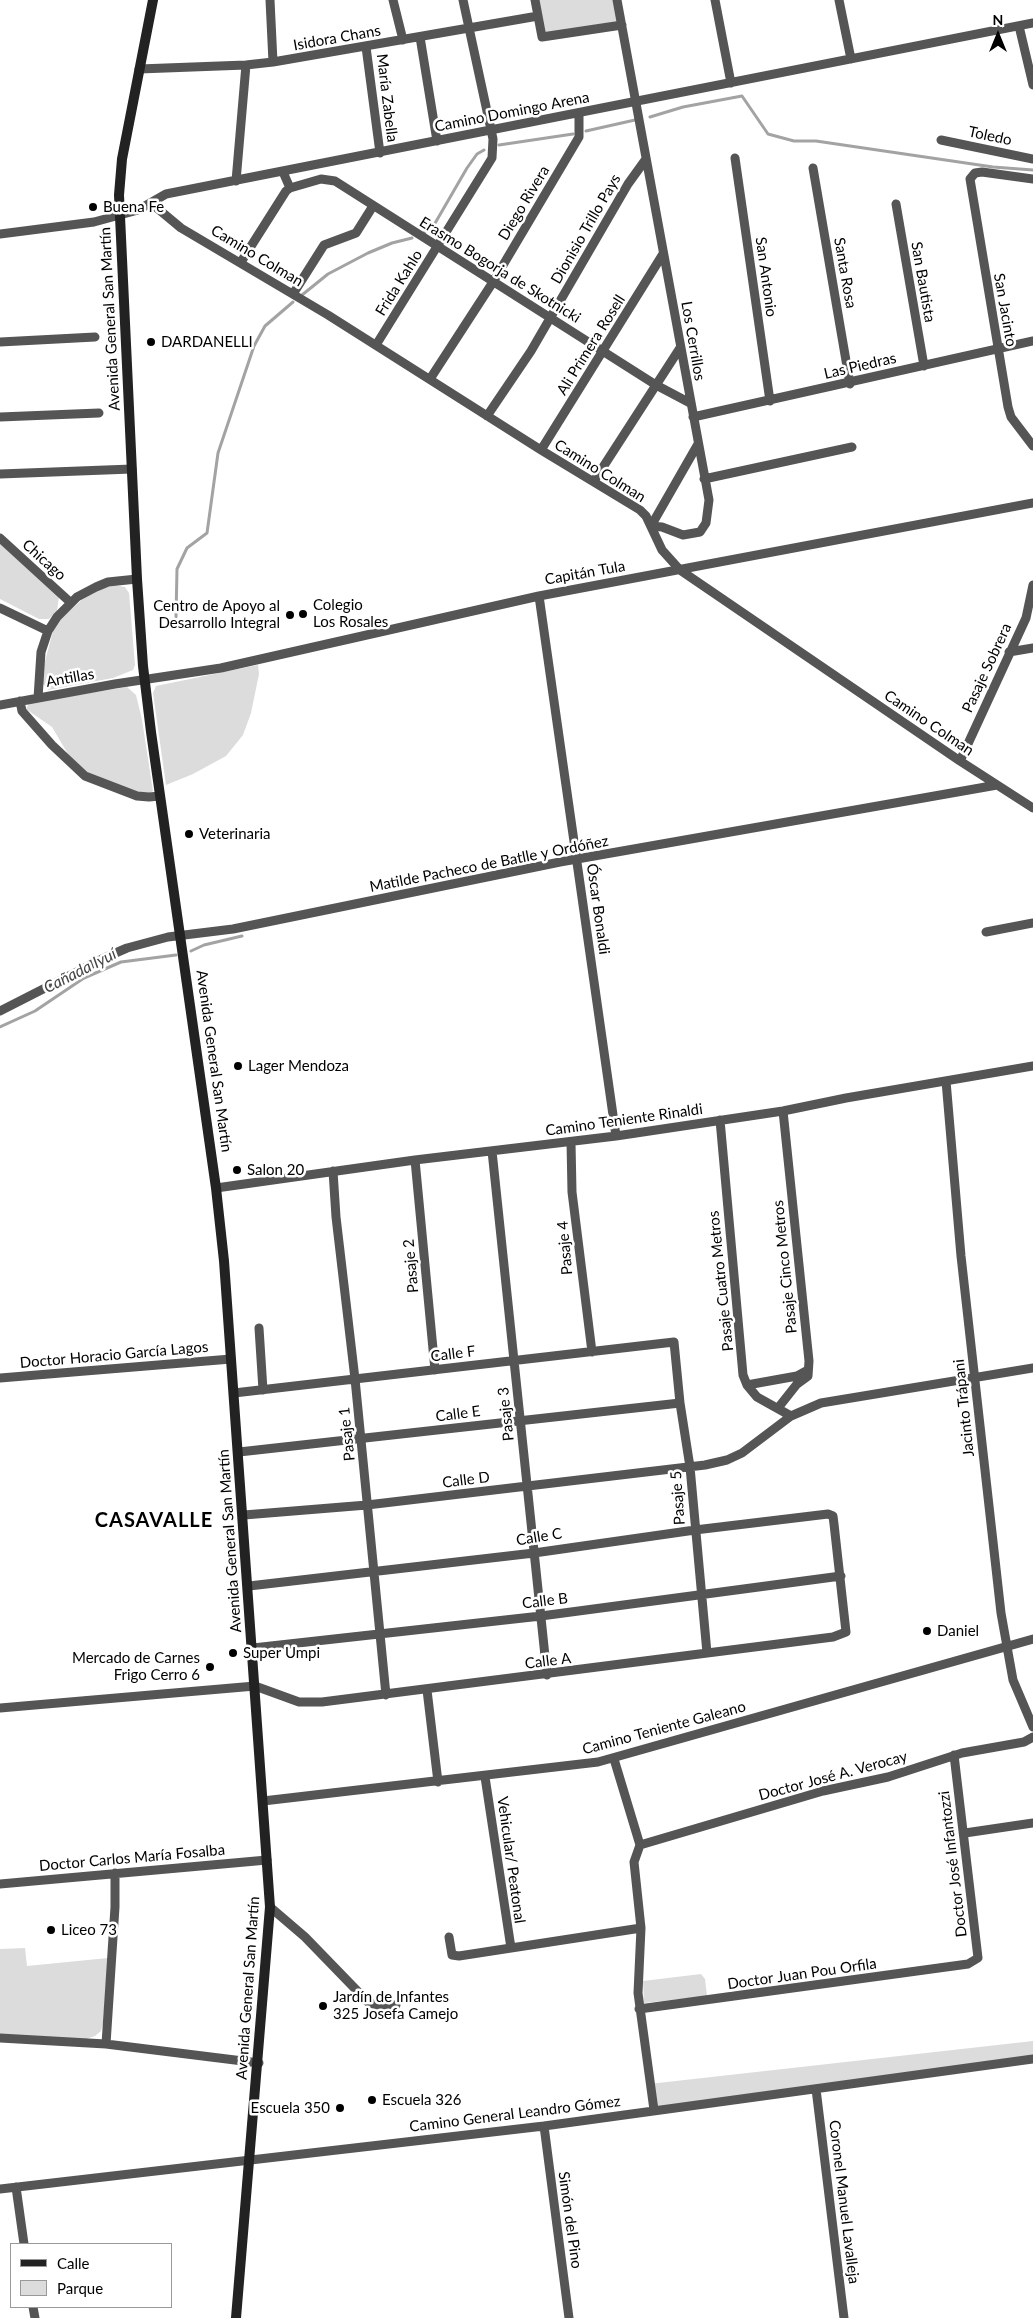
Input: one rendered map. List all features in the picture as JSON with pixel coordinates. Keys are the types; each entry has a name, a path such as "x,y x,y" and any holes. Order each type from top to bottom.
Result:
{"main road":[{"name":"Avenida General San Martín","path":"152,0 122,159 120,216 138,579 145,680 216,1188 224,1261 244,1515 270,1907 259,2063 236,2318"}],"street":[{"path":"270,0 273,62"},
{"path":"393,0 403,40"},
{"name":"Frida Kahlo","path":"376,345 492,158 493,139 463,0"},
{"path":"535,0 542,37 622,25"},
{"name":"Los Cerrillos","path":"617,0 709,511 706,523 700,532 683,535 662,527 651,526"},
{"path":"715,0 731,83"},
{"path":"840,0 852,59"},
{"name":"Isidora Chans","path":"139,69 246,65 273,62 538,16"},
{"name":"Camino Domingo Arena","path":"0,234 94,222 120,216 151,203 166,194 1033,23"},
{"path":"1019,26 1033,85"},
{"path":"420,37 437,141"},
{"name":"María Zabella","path":"366,47 380,153"},
{"path":"236,181 246,65"},
{"name":"Diego Rivera","path":"430,379 493,282 580,137 579,113"},
{"name":"Toledo","path":"941,140 1033,159"},
{"name":"San Antonio","path":"735,158 770,401"},
{"name":"Dionisio Trillo Pays","path":"487,416 550,318 628,184 646,159"},
{"name":"Santa Rosa","path":"813,168 850,384"},
{"path":"241,262 286,191 290,188 283,172"},
{"name":"San Jacinto","path":"1033,179 982,172 975,173 970,180 970,192 997,349 1011,417 1033,446"},
{"name":"Erasmo Bogorja de Skotnicki","path":"290,188 321,180 330,180 656,385 690,403"},
{"name":"Camino Colman","path":"151,203 181,228 241,262 640,510 651,526 662,550 680,570 960,761 1033,808"},
{"name":"San Bautista","path":"896,204 924,366"},
{"path":"293,294 324,245 356,233 373,206"},
{"name":"Ali Primera Rosell","path":"541,450 604,352 663,254"},
{"path":"0,342 95,337"},
{"name":"Las Piedras","path":"693,417 850,384 1033,341"},
{"path":"594,482 680,348"},
{"path":"0,417 99,413"},
{"path":"651,526 698,444"},
{"path":"704,479 852,447"},
{"path":"0,474 132,469"},
{"name":"Capitán Tula","path":"145,680 241,664 539,596 1033,503"},
{"name":"Chicago","path":"0,538 70,602"},
{"path":"38,698 40,658 48,631 57,617 70,602 86,591 108,582 138,579"},
{"name":"Pasaje Sobrera","path":"960,761 1026,618 1033,585"},
{"name":"Óscar Bonaldi","path":"539,596 616,1136"},
{"path":"0,608 48,631"},
{"path":"1009,652 1033,648"},
{"name":"Antillas","path":"0,705 145,680"},
{"path":"20,701 22,711 52,745 85,776 137,796 149,798 160,796"},
{"name":"Matilde Pacheco de Batlle y Ordóñez","path":"0,1011 114,953 181,934 233,929 578,859 997,785"},
{"path":"986,932 1033,923"},
{"name":"Camino Teniente Rinaldi","path":"216,1188 415,1160 616,1136 783,1110 1033,1066"},
{"name":"Jacinto Trápani","path":"946,1081 975,1376 1007,1645 1013,1680 1033,1727"},
{"name":"Pasaje Cinco Metros","path":"783,1110 808,1370"},
{"name":"Pasaje Cuatro Metros","path":"720,1120 742,1367 747,1385"},
{"name":"Pasaje 4","path":"571,1142 572,1192 592,1352"},
{"name":"Pasaje 3","path":"492,1151 547,1675"},
{"name":"Pasaje 2","path":"415,1160 435,1370"},
{"name":"Pasaje 1","path":"333,1171 337,1226 362,1440 386,1695"},
{"path":"259,1328 263,1390"},
{"name":"Calle F","path":"234,1393 674,1342"},
{"name":"Pasaje 5","path":"674,1342 680,1403 690,1467 707,1653"},
{"name":"Doctor Horacio García Lagos","path":"0,1378 231,1359"},
{"name":"Calle D","path":"244,1515 368,1505 690,1467 727,1460 742,1453 791,1416 821,1403 975,1376 1033,1368"},
{"path":"778,1408 797,1384 808,1376 808,1370 797,1376 747,1385 757,1397 791,1416"},
{"name":"Calle E","path":"239,1452 362,1440 520,1420 680,1403"},
{"name":"Calle C","path":"249,1586 534,1553 823,1514 833,1516 841,1576"},
{"name":"Calle B","path":"253,1648 541,1616 841,1576"},
{"name":"Calle A","path":"255,1686 306,1702 427,1690 833,1637 846,1632 841,1576"},
{"name":"Camino Teniente Galeano","path":"263,1801 549,1769 614,1759 1033,1639"},
{"path":"0,1708 255,1686"},
{"path":"427,1690 438,1782"},
{"name":"Doctor José A. Verocay","path":"640,1844 823,1791 888,1777 954,1755 1024,1742 1033,1737"},
{"name":"Doctor José Infantozzi","path":"954,1755 965,1834 978,1958 968,1964"},
{"path":"614,1759 640,1844 634,1862 641,1928 638,1983 639,2009 654,2110"},
{"name":"Vehicular/ Peatonal","path":"485,1776 510,1948"},
{"path":"965,1834 1033,1823"},
{"name":"Doctor Carlos María Fosalba","path":"0,1884 267,1860"},
{"path":"106,2044 115,1906 115,1874"},
{"path":"270,1907 305,1937 368,2002 376,2005 396,2005"},
{"path":"449,1937 452,1955 459,1956 641,1928"},
{"name":"Doctor Juan Pou Orfila","path":"639,2009 968,1964"},
{"path":"0,2038 106,2044 259,2063"},
{"name":"Camino General Leandro Gómez","path":"0,2189 544,2126 1033,2059"},
{"name":"Coronel Manuel Lavalleja","path":"816,2089 844,2318"},
{"name":"Simón del Pino","path":"544,2126 569,2318"},
{"path":"16,2187 24,2243"}],"green space":[{"path":"539,0 613,0 618,21 545,33"},
{"path":"0,544 59,597 57,611 49,619 39,619 0,599"},
{"path":"113,585 125,587 129,593 135,665 133,670 113,678 48,690 43,684 43,669 53,631 60,619 83,599"},
{"path":"258,665 259,674 251,713 243,735 226,756 193,774 166,785 153,693 156,686"},
{"path":"127,687 136,695 142,720 153,791 146,795 84,772 68,754 52,727 26,709 29,703"},
{"path":"25,1948 27,1966 108,1958 101,2031 95,2036 83,2040 0,2034 0,1949"},
{"path":"701,1974 705,1979 707,1996 644,2003 643,1981"},
{"path":"1033,2041 1033,2059 654,2110 649,2084"}],"waterway":[{"path":"650,117 683,107 742,96 768,134 794,141 816,141 993,167 1033,170"},
{"path":"586,131 635,120"},
{"path":"499,145 573,134"},
{"path":"424,233 434,225 467,168 477,154 484,150"},
{"path":"302,295 328,274 368,253 392,243 412,238"},
{"path":"176,617 177,569 187,548 207,533 218,453 254,346 265,326 293,302"},
{"name":"Cañada Iyuí","path":"191,951 204,945 242,936"},
{"name":"Cañada Iyuí","path":"0,1027 35,1011 84,978 121,962 176,955"}],"place":[{"name":"Buena Fe","path":"93,207"},
{"name":"DARDANELLI","path":"151,342"},
{"name":"Colegio Los Rosales","path":"303,614"},
{"name":"Centro de Apoyo al Desarrollo Integral","path":"290,615"},
{"name":"Veterinaria","path":"189,834"},
{"name":"Lager Mendoza","path":"238,1066"},
{"name":"Salon 20","path":"237,1170"},
{"name":"Daniel","path":"927,1631"},
{"name":"Super Umpi","path":"233,1653"},
{"name":"Mercado de Carnes Frigo Cerro 6","path":"210,1667"},
{"name":"Liceo 73","path":"51,1930"},
{"name":"Jardín de Infantes 325 Josefa Camejo","path":"323,2006"},
{"name":"Escuela 326","path":"372,2100"},
{"name":"Escuela 350","path":"340,2108"}],"district":[{"name":"CASAVALLE","path":"154,1521"}]}
